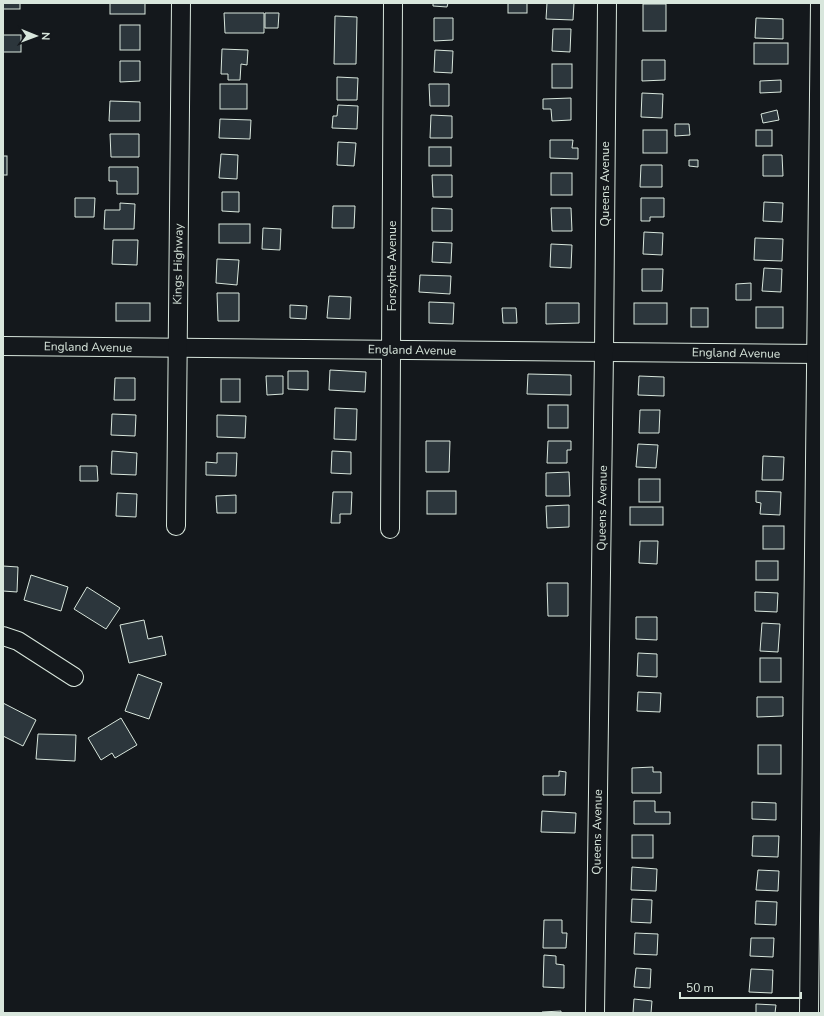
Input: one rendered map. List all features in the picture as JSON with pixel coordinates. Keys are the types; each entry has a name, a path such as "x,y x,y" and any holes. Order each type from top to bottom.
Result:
{"street":[{"name":"Kings Highway","path":"176,526 181,3"},
{"name":"Forsythe Avenue","path":"390,528 393,3"},
{"name":"Queens Avenue","path":"595,1013 607,3"},
{"path":"809,1013 819,354 820,3"},
{"name":"England Avenue","path":"3,346 819,354"},
{"path":"3,636 18,641 74,676"}],"building":[{"path":"3,3 20,3 20,9 3,9"},
{"path":"110,3 145,3 145,14 110,14"},
{"path":"433,3 448,3 447,7 433,6"},
{"path":"508,3 527,3 527,13 508,13"},
{"path":"547,3 574,3 573,20 546,19"},
{"path":"643,4 666,4 666,31 643,31"},
{"path":"224,13 264,13 264,33 225,33"},
{"path":"265,13 279,13 278,28 265,28"},
{"path":"335,16 357,17 356,64 334,64"},
{"path":"434,18 453,18 453,40 434,41"},
{"path":"756,18 783,19 783,39 755,38"},
{"path":"120,25 140,25 140,50 120,50"},
{"path":"553,29 571,29 570,52 552,51"},
{"path":"3,35 21,35 21,52 3,52"},
{"path":"754,43 788,43 788,64 754,64"},
{"path":"222,49 248,50 247,65 241,64 240,80 228,80 228,74 221,74"},
{"path":"435,50 453,51 452,73 434,72"},
{"path":"642,60 665,60 665,80 642,81"},
{"path":"120,61 140,61 140,81 120,82"},
{"path":"552,64 572,64 572,88 552,88"},
{"path":"337,77 358,78 357,100 337,100"},
{"path":"781,80 781,92 760,93 760,81"},
{"path":"220,84 247,84 247,109 220,109"},
{"path":"429,84 449,84 449,106 430,106"},
{"path":"642,93 663,94 662,118 641,117"},
{"path":"571,98 571,120 552,121 551,109 543,109 543,99"},
{"path":"110,101 140,102 140,121 109,121"},
{"path":"338,105 358,106 357,129 332,128 333,116 337,116"},
{"path":"777,110 779,120 763,123 761,114"},
{"path":"431,115 452,116 452,138 430,138"},
{"path":"220,119 251,120 250,139 219,138"},
{"path":"675,124 689,124 690,135 675,136"},
{"path":"643,130 667,130 667,153 643,153"},
{"path":"756,130 772,130 772,146 756,146"},
{"path":"110,134 139,134 139,157 111,157"},
{"path":"550,140 573,140 572,148 578,148 578,159 550,158"},
{"path":"338,142 356,143 354,166 337,165"},
{"path":"429,147 451,147 451,166 429,166"},
{"path":"221,154 238,155 237,179 219,178"},
{"path":"763,155 782,155 783,176 763,176"},
{"path":"3,156 7,156 7,175 3,175"},
{"path":"689,160 698,160 698,167 689,166"},
{"path":"641,165 662,165 662,187 640,187"},
{"path":"109,167 138,167 138,194 117,194 117,181 109,181"},
{"path":"551,173 572,173 572,195 551,195"},
{"path":"432,175 452,175 452,197 433,197"},
{"path":"222,192 239,192 239,212 222,211"},
{"path":"75,198 95,198 94,217 75,217"},
{"path":"641,198 664,198 664,217 650,217 650,221 641,221"},
{"path":"764,202 783,203 782,222 763,221"},
{"path":"120,203 135,204 134,229 104,229 105,210 120,210"},
{"path":"333,206 355,206 354,228 332,228"},
{"path":"432,208 452,209 452,231 432,231"},
{"path":"551,208 571,208 572,231 552,231"},
{"path":"219,224 250,224 250,243 219,243"},
{"path":"263,228 281,229 280,250 262,249"},
{"path":"644,232 663,233 662,255 643,254"},
{"path":"755,238 783,239 782,261 754,260"},
{"path":"113,240 138,240 137,265 112,264"},
{"path":"433,242 452,243 451,263 432,262"},
{"path":"551,244 572,245 571,268 550,267"},
{"path":"217,259 239,260 237,285 216,283"},
{"path":"764,268 782,269 781,292 762,291"},
{"path":"642,269 663,269 662,291 642,291"},
{"path":"420,275 451,276 450,294 419,292"},
{"path":"751,283 751,300 736,300 736,284"},
{"path":"217,293 239,293 239,321 218,321"},
{"path":"329,296 351,297 350,319 327,318"},
{"path":"429,302 454,303 453,324 429,323"},
{"path":"116,303 150,303 150,321 116,321"},
{"path":"546,303 579,303 579,323 546,324"},
{"path":"634,303 667,303 667,324 634,324"},
{"path":"290,305 307,306 306,319 290,318"},
{"path":"756,307 783,307 783,328 756,328"},
{"path":"502,308 516,308 517,323 503,323"},
{"path":"691,308 708,308 708,327 691,327"},
{"path":"330,370 366,372 365,392 329,390"},
{"path":"288,371 308,371 308,390 288,389"},
{"path":"528,374 571,375 571,395 527,394"},
{"path":"266,376 283,376 283,394 267,395"},
{"path":"639,376 664,377 664,396 638,395"},
{"path":"115,378 135,378 135,400 114,400"},
{"path":"221,379 240,379 240,402 221,402"},
{"path":"548,405 568,405 568,428 548,428"},
{"path":"335,408 357,409 356,440 334,439"},
{"path":"640,410 660,410 659,433 639,433"},
{"path":"112,414 136,415 135,436 111,435"},
{"path":"217,415 246,416 245,438 217,437"},
{"path":"426,441 450,441 449,472 426,472"},
{"path":"548,441 571,441 571,450 567,450 567,463 547,463"},
{"path":"638,444 658,445 656,468 636,467"},
{"path":"112,451 137,453 136,475 111,474"},
{"path":"332,451 351,452 351,474 331,473"},
{"path":"217,453 237,453 236,476 206,475 206,462 217,463"},
{"path":"763,456 784,457 783,480 762,480"},
{"path":"80,466 97,466 98,481 80,481"},
{"path":"569,472 570,496 546,496 546,473"},
{"path":"639,479 660,479 660,502 639,502"},
{"path":"427,491 456,491 456,514 427,514"},
{"path":"756,491 781,492 780,515 760,514 761,503 756,502"},
{"path":"333,492 352,492 351,514 340,514 340,523 331,523"},
{"path":"117,493 137,494 136,517 116,516"},
{"path":"236,495 236,513 217,513 216,496"},
{"path":"569,505 569,527 547,528 546,506"},
{"path":"630,507 663,507 663,525 630,525"},
{"path":"763,526 784,526 784,549 763,549"},
{"path":"640,541 658,541 657,564 639,563"},
{"path":"756,561 778,561 778,580 756,580"},
{"path":"3,566 18,567 17,592 3,591"},
{"path":"31,575 68,587 61,611 24,600"},
{"path":"547,583 568,583 568,616 548,616"},
{"path":"87,587 120,608 106,629 74,609"},
{"path":"755,592 778,593 777,612 755,611"},
{"path":"636,617 657,617 657,640 636,639"},
{"path":"144,620 148,639 162,636 166,655 129,663 120,625"},
{"path":"762,623 780,624 778,652 760,651"},
{"path":"638,653 657,654 657,677 637,676"},
{"path":"760,658 781,658 781,682 760,682"},
{"path":"138,674 162,683 149,719 125,711"},
{"path":"638,692 661,693 660,712 637,711"},
{"path":"757,697 783,697 783,716 757,717"},
{"path":"3,703 36,720 23,746 3,736"},
{"path":"121,718 137,745 115,758 112,753 101,760 88,738"},
{"path":"38,734 76,735 75,761 36,759"},
{"path":"758,745 781,745 781,774 758,774"},
{"path":"653,767 653,772 661,772 661,793 632,793 632,768"},
{"path":"559,771 566,772 565,795 543,795 543,776 559,776"},
{"path":"634,801 655,801 655,812 670,812 670,824 634,824"},
{"path":"752,802 776,803 776,820 752,819"},
{"path":"542,811 576,813 575,833 541,832"},
{"path":"632,835 653,835 653,858 632,858"},
{"path":"753,836 779,836 778,857 752,856"},
{"path":"632,867 657,869 656,891 631,890"},
{"path":"758,870 779,871 778,891 756,890"},
{"path":"632,899 652,900 651,923 631,922"},
{"path":"756,901 777,902 776,925 755,924"},
{"path":"544,920 562,920 562,933 567,933 566,948 543,948"},
{"path":"635,933 658,934 657,955 634,954"},
{"path":"751,938 774,938 773,957 750,956"},
{"path":"544,955 556,956 556,964 564,965 564,988 543,987"},
{"path":"636,968 651,969 650,988 634,987"},
{"path":"751,969 773,970 772,993 749,992"},
{"path":"634,999 652,1001 651,1013 633,1013"},
{"path":"756,1004 776,1005 775,1013 756,1013"},
{"path":"561,1011 561,1013 542,1013 542,1012"}]}
